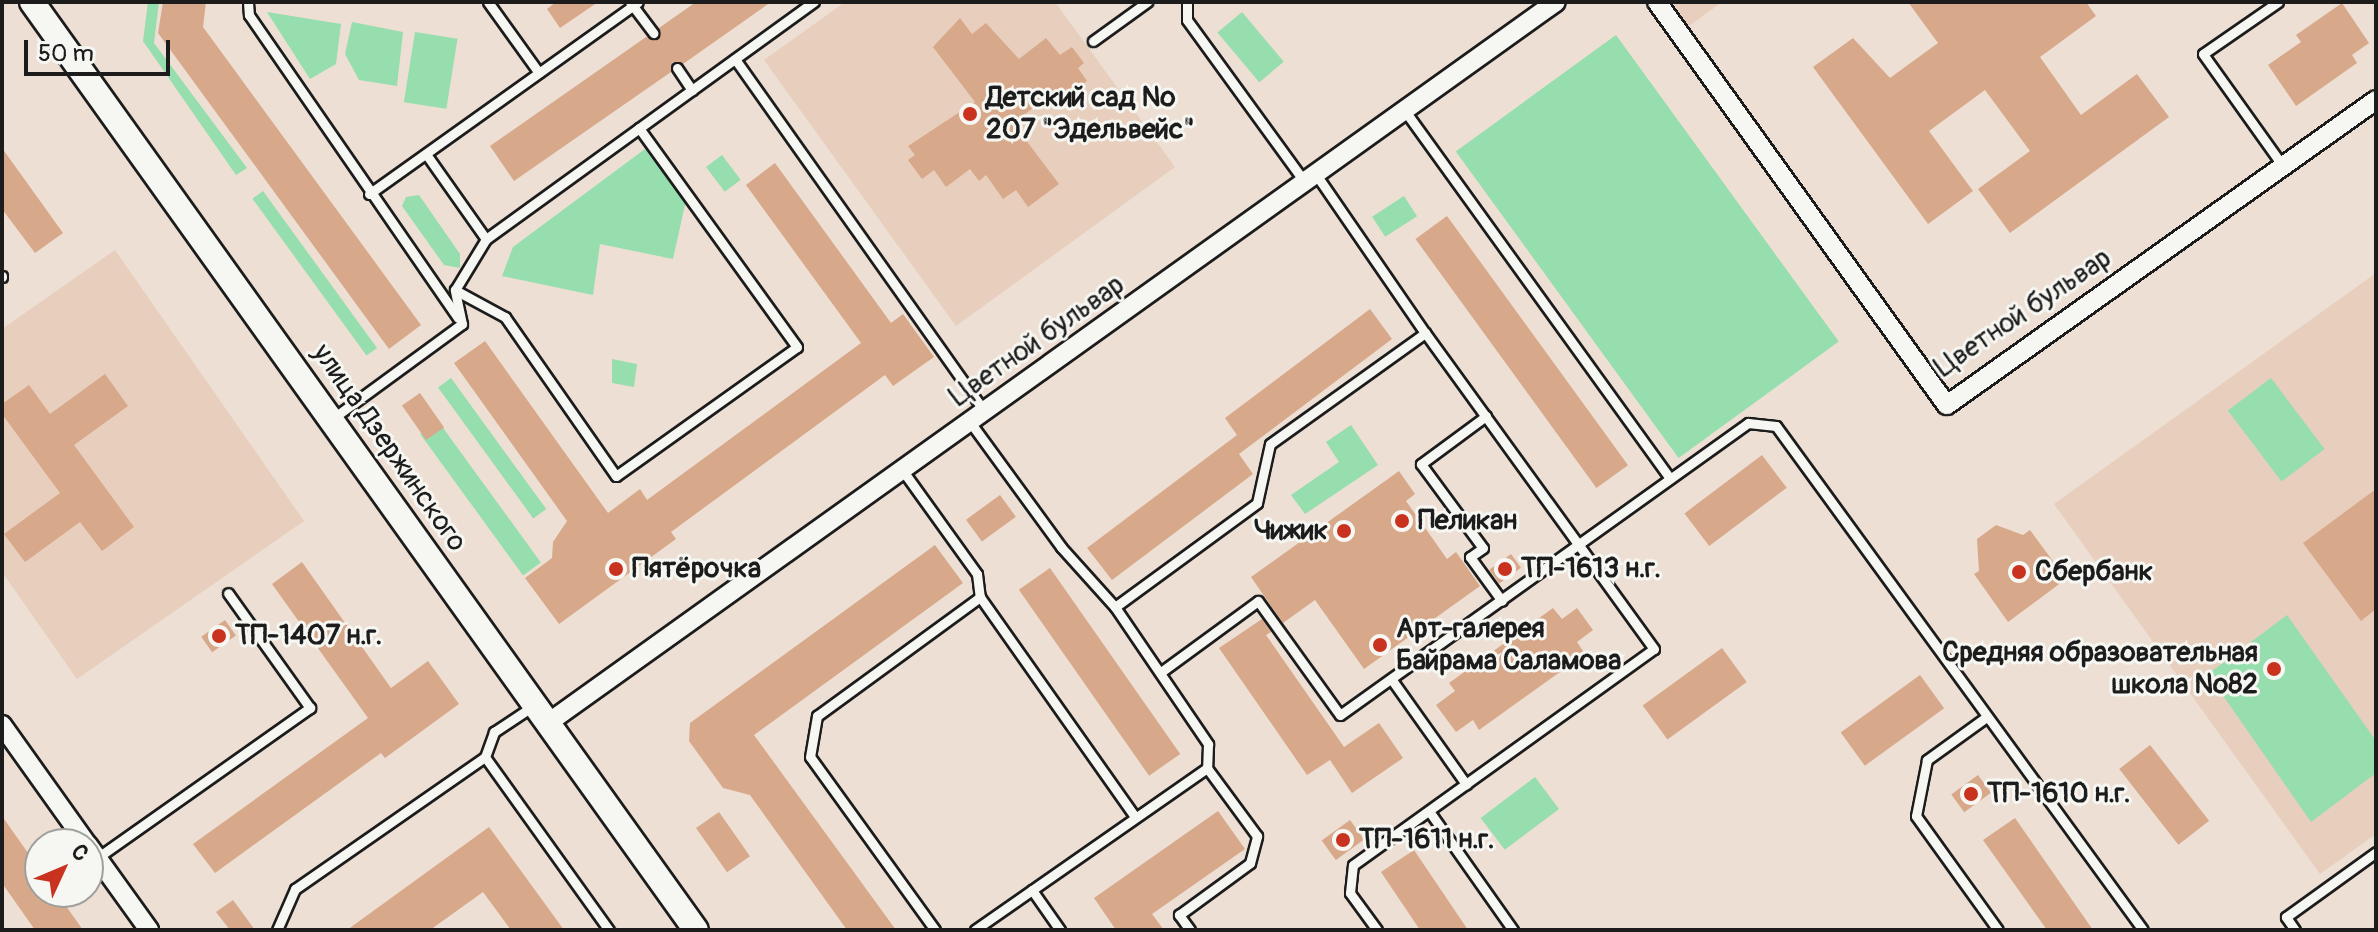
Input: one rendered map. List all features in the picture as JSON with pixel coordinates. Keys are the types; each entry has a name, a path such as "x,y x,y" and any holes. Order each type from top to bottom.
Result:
{"main road":[{"name":"улица Дзержинского","path":"32,2 696,930"}],"street":[{"name":"Цветной бульвар","path":"541,714 903,471 1556,2"},
{"name":"Цветной бульвар","path":"1657,2 1947,405 2376,100"},
{"path":"2,725 76,828"},
{"path":"104,867 149,930"}],"lane":[{"path":"248,2 249,15 369,194 462,324"},
{"path":"488,2 539,73"},
{"path":"462,324 455,290 486,239 814,2"},
{"path":"1093,41 1147,2"},
{"path":"1187,2 1187,20 1425,333 1654,649 1353,865 1350,893 1377,930"},
{"path":"2278,2 2203,54 2284,168"},
{"path":"369,194 634,3 653,33"},
{"path":"735,59 978,417 1061,547 1115,607 1161,672 1208,744 1207,768 1257,836 1250,863 1179,915 1190,930"},
{"path":"677,68 692,90"},
{"path":"1405,111 1670,479"},
{"path":"455,290 505,317 616,476 797,347 639,128"},
{"path":"426,154 486,239"},
{"path":"332,419 462,324"},
{"path":"1115,607 1257,503 1270,444 1425,333"},
{"path":"1486,416 1421,464 1483,548 1470,557 1502,601"},
{"path":"1161,672 1258,601 1340,715 1748,423 1776,426 1985,718 2143,930"},
{"path":"903,471 977,574 980,597 1135,817"},
{"path":"104,841 310,708 228,593"},
{"path":"935,930 810,757 817,716 980,597"},
{"path":"1392,680 1466,784"},
{"path":"277,930 295,889 485,757 494,732 541,714"},
{"path":"1985,718 1927,760 1916,816 1998,930"},
{"path":"485,757 609,930"},
{"path":"975,930 1207,768"},
{"path":"1429,811 1513,930"},
{"path":"2295,930 2286,917 2376,852"},
{"path":"1032,890 1060,930"}],"shaded area":[{"name":"Детский сад № 207 \"Эдельвейс\"","path":"845,2 1055,2 1175,167 956,326 764,60"},
{"path":"1672,2 1722,2 1689,26"},
{"path":"115,250 304,521 77,679 2,572 2,329"},
{"name":"Средняя образовательная школа №82","path":"2376,273 2376,834 2320,874 2054,504"}],"green space":[{"path":"148,2 159,2 154,43 247,168 236,175 143,41"},
{"path":"267,12 341,24 336,64 310,79"},
{"path":"1242,12 1284,62 1259,82 1217,33"},
{"path":"352,22 403,32 397,86 359,80 345,54"},
{"path":"415,32 457,39 446,109 404,102"},
{"path":"1616,35 1839,342 1679,458 1456,151"},
{"path":"645,149 686,200 673,259 600,244 593,295 502,276 513,247"},
{"path":"722,155 741,180 725,192 706,167"},
{"path":"263,191 377,348 367,356 252,199"},
{"path":"419,195 460,254 460,268 444,265 402,206 406,197"},
{"path":"1404,196 1417,216 1385,237 1372,217"},
{"path":"612,359 637,364 634,387 612,383"},
{"path":"451,378 546,509 533,518 438,387"},
{"path":"2271,378 2325,449 2281,482 2228,410"},
{"path":"438,421 541,563 523,576 420,434"},
{"path":"1351,425 1378,465 1305,514 1291,495 1339,462 1326,442"},
{"path":"2287,615 2376,741 2376,773 2311,822 2208,674"},
{"path":"1535,777 1559,809 1505,850 1481,818"}],"building":[{"path":"163,2 206,2 203,27 421,325 389,349 158,33"},
{"path":"556,2 598,2 560,28 547,9"},
{"path":"696,2 771,2 683,64 672,62 671,72 514,181 490,146 646,37 657,39 659,28"},
{"path":"1908,2 2086,2 2096,16 2040,57 2081,115 2137,74 2169,117 2010,233 1978,189 2030,151 1985,90 1929,131 1973,191 1928,224 1813,67 1853,38 1890,78 1938,43"},
{"path":"2342,3 2369,43 2352,55 2357,63 2296,106 2268,65 2301,42 2296,35"},
{"path":"960,18 972,34 986,23 1019,59 1046,38 1060,55 1072,47 1084,63 1078,68 1087,81 1060,101 1056,96 1045,99 1013,123 1059,184 1028,207 1016,190 1003,199 986,175 979,181 970,169 946,187 934,170 922,179 908,160 915,155 908,146 975,102 933,47"},
{"path":"2,148 63,233 35,253 2,209"},
{"path":"775,163 891,323 903,314 934,357 893,386 885,375 671,532 676,539 559,624 525,578 552,558 553,542 567,521 454,363 485,341 608,513 640,489 647,500 861,343 746,185"},
{"path":"1447,216 1628,465 1596,488 1415,239"},
{"path":"1370,309 1392,339 1239,454 1253,474 1112,580 1087,548 1237,435 1225,418"},
{"path":"105,374 128,406 74,445 134,527 102,551 80,522 25,562 4,534 60,493 2,414 2,404 29,385 50,414"},
{"path":"420,393 444,427 426,440 402,406"},
{"path":"1762,455 1787,488 1709,546 1685,513"},
{"path":"1399,471 1415,494 1406,501 1447,559 1456,552 1480,586 1364,669 1315,600 1283,623 1251,577"},
{"path":"2376,489 2376,609 2361,621 2303,543"},
{"path":"1000,495 1016,517 982,542 966,520"},
{"name":"Сбербанк","path":"1996,525 2023,535 2030,530 2066,579 2008,622 1974,574 1979,571 1977,539"},
{"path":"935,545 963,583 754,735 896,930 847,930 750,795 723,788 689,741 690,723"},
{"name":"ТП-1613 н.г.","path":"1511,554 1521,568 1499,584 1489,570"},
{"path":"302,562 391,688 428,661 459,704 385,758 381,753 215,873 193,844 368,718 272,584"},
{"path":"1050,568 1180,754 1149,776 1019,590"},
{"path":"1553,608 1562,619 1577,608 1593,630 1577,642 1585,654 1479,730 1473,720 1456,732 1436,705 1455,691 1449,683"},
{"path":"1262,619 1271,632 1266,635 1344,747 1379,723 1403,758 1352,793 1330,760 1307,775 1219,648"},
{"name":"ТП-1407 н.г.","path":"225,620 236,636 212,652 201,637"},
{"path":"1722,648 1747,682 1667,740 1643,706"},
{"path":"1920,675 1944,708 1865,766 1841,733"},
{"path":"2150,745 2209,821 2178,845 2119,769"},
{"name":"ТП-1610 н.г.","path":"1978,775 1991,793 1964,812 1951,794"},
{"path":"1218,811 1245,849 1152,914 1164,930 1116,930 1094,898"},
{"path":"719,812 750,856 727,872 696,828"},
{"path":"2,816 24,847 24,908 67,908 83,930 35,930 2,883"},
{"path":"2015,818 2093,930 2047,930 1983,840"},
{"name":"ТП-1611 н.г.","path":"1350,820 1364,839 1336,860 1322,841"},
{"path":"489,827 564,930 511,930 483,892 430,930 347,930"},
{"path":"1414,850 1468,930 1420,930 1381,872"},
{"path":"233,900 255,930 230,930 216,912"}],"place":[{"name":"Детский сад № 207 \"Эдельвейс\"","path":"970,114"},
{"name":"Пеликан","path":"1402,521"},
{"name":"Чижик","path":"1344,531"},
{"name":"Пятёрочка","path":"616,569"},
{"name":"ТП-1613 н.г.","path":"1505,569"},
{"name":"Сбербанк","path":"2019,572"},
{"name":"ТП-1407 н.г.","path":"219,636"},
{"name":"Арт-галерея Байрама Саламова","path":"1380,645"},
{"name":"Средняя образовательная школа №82","path":"2274,669"},
{"name":"ТП-1610 н.г.","path":"1971,794"},
{"name":"ТП-1611 н.г.","path":"1343,840"}]}
